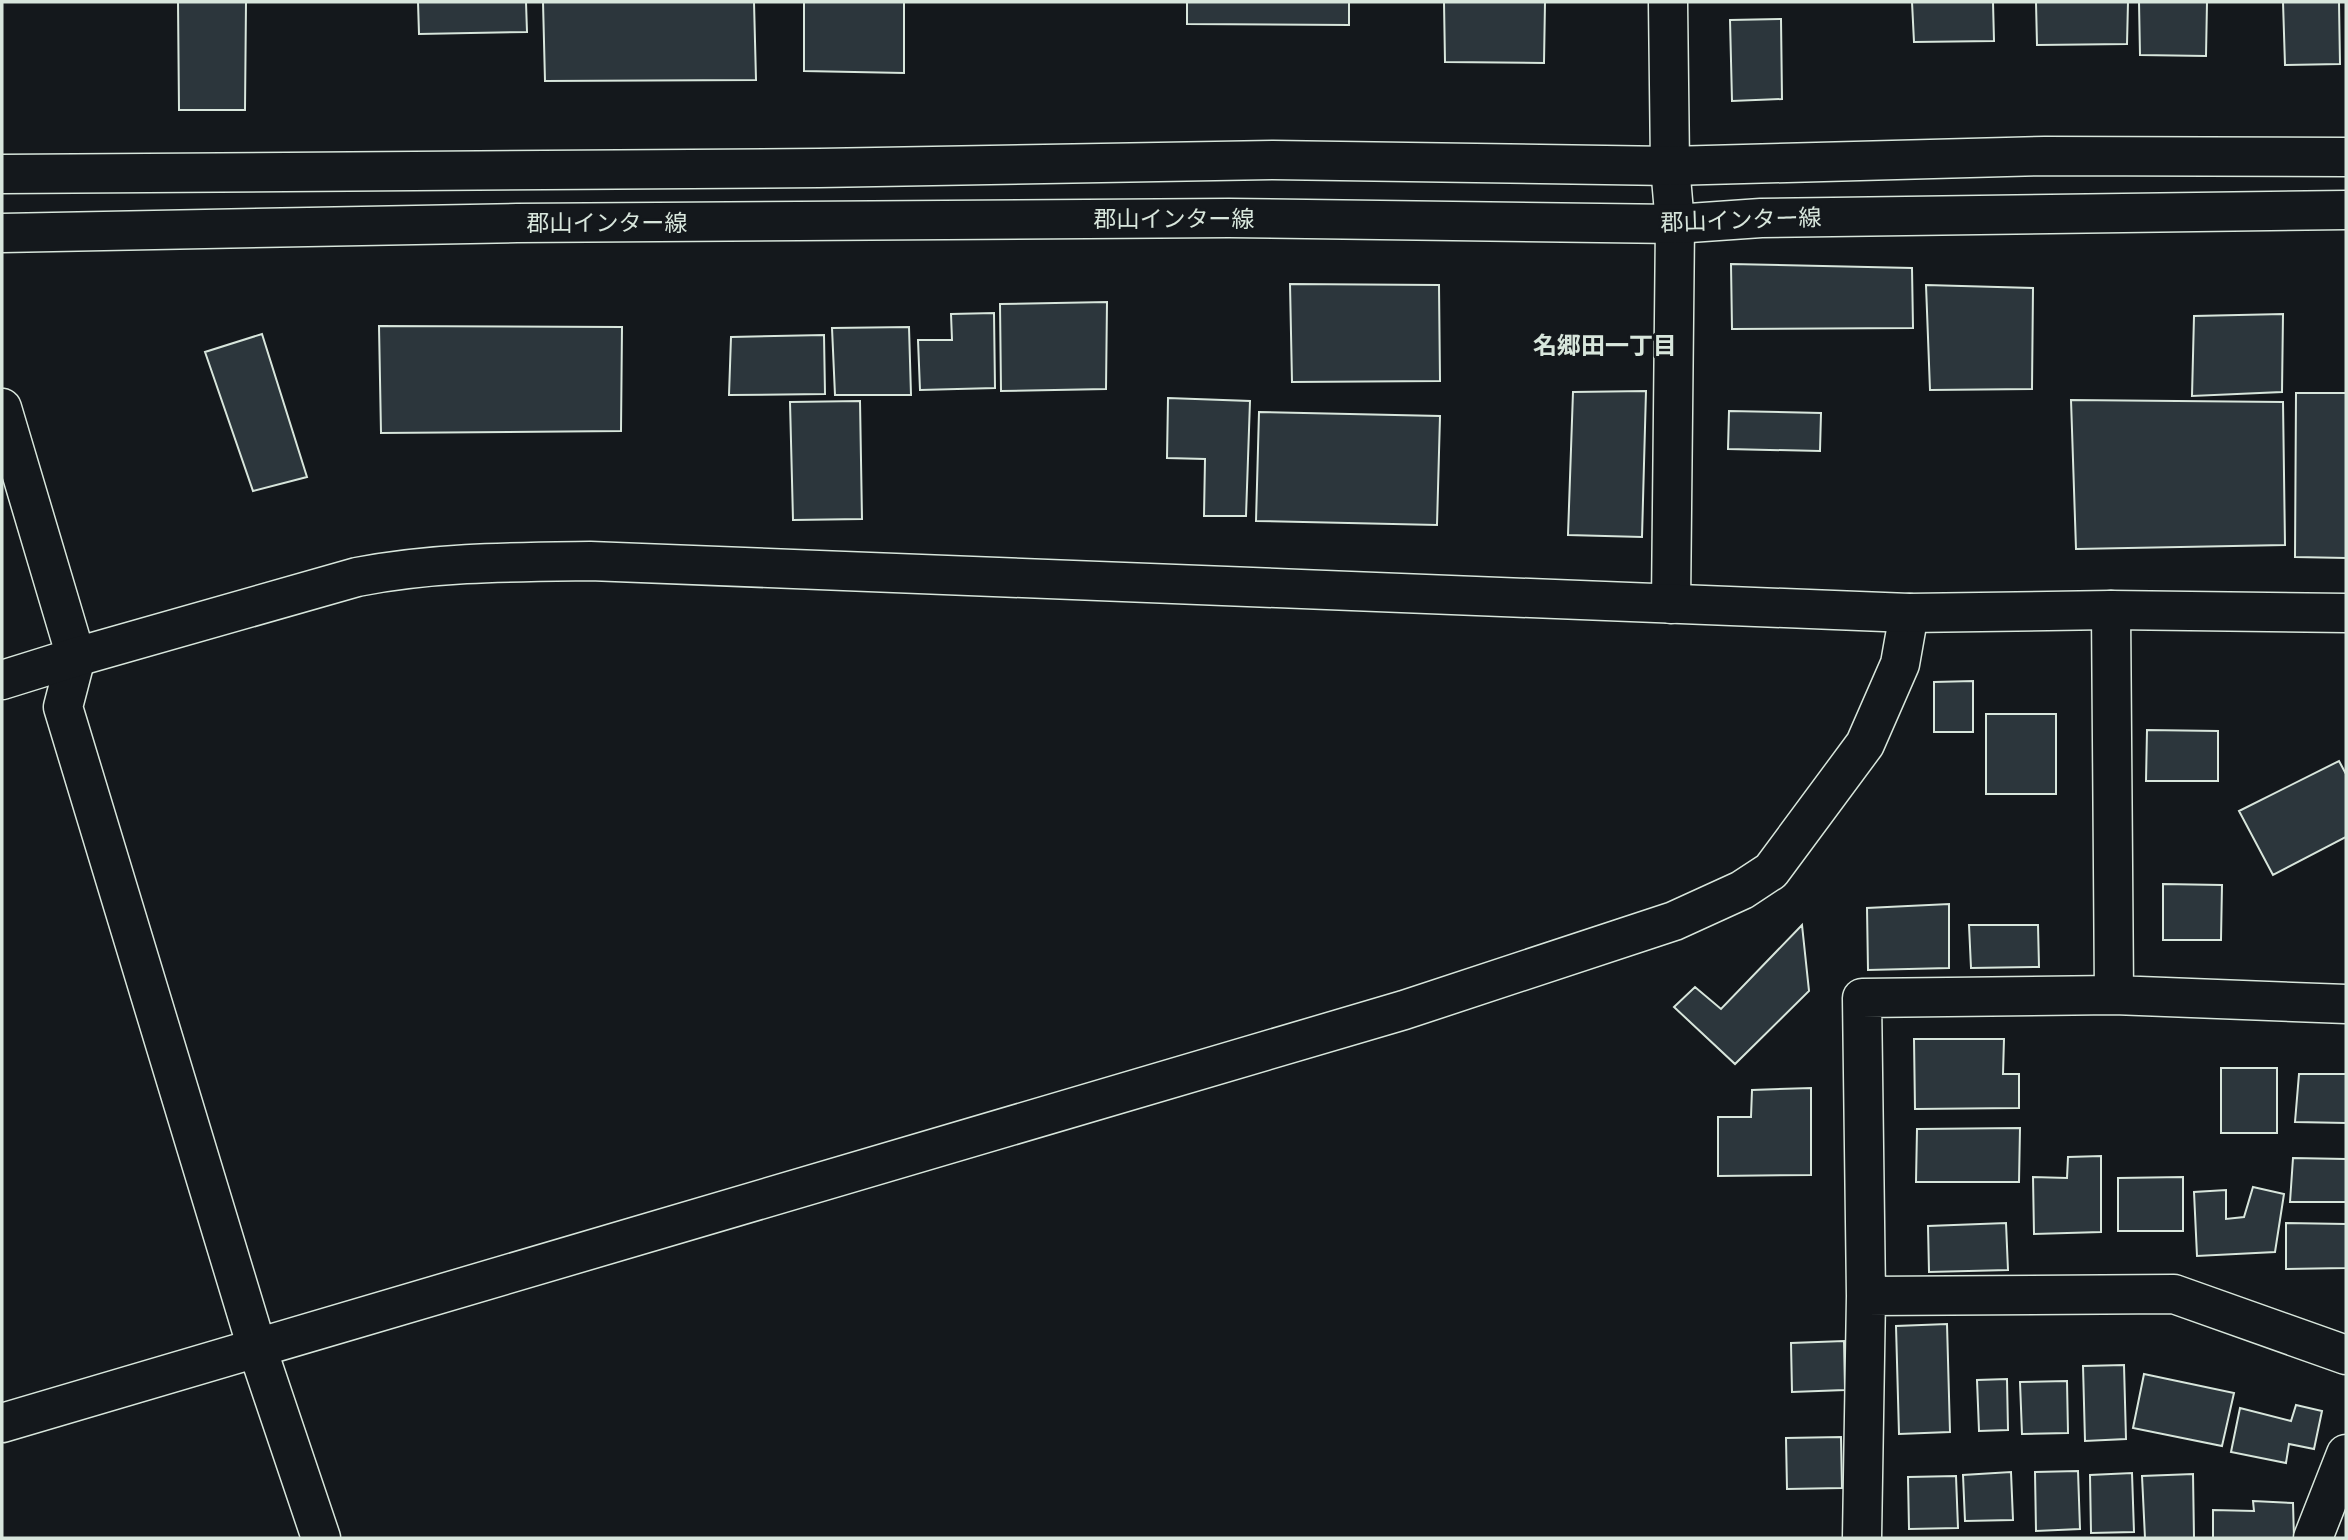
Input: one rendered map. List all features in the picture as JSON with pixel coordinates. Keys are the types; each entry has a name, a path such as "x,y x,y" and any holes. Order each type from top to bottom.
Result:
{"street":[{"path":"1668,2 1670,166 1675,224 1671,604"},
{"path":"2,174 805,168 1273,160 1670,166 2045,156 2346,157"},
{"name":"郡山インター線","path":"2,233 517,223 1215,218 1675,224 1775,218 2346,210"},
{"path":"2,408 76,657 63,706 257,1348 321,1538"},
{"path":"2,680 357,577 401,568 487,562 590,561 1909,613 2346,613"},
{"path":"2111,611 2114,995"},
{"path":"2,1423 1391,1014 1674,921 1742,890 1771,871 1865,744 1900,664 1909,613"},
{"path":"1862,1538 1866,1296 1861,998 2114,995 2346,1004"},
{"path":"1866,1296 2174,1294 2346,1355"},
{"path":"2313,1538 2346,1454"}],"building":[{"path":"178,2 246,2 245,110 179,110"},
{"path":"418,2 526,2 527,32 419,34"},
{"path":"543,2 754,2 756,80 545,81"},
{"path":"804,2 904,2 904,73 804,71"},
{"path":"1187,2 1349,2 1349,25 1187,24"},
{"path":"1444,2 1545,2 1544,63 1445,62"},
{"path":"1912,2 1993,2 1994,41 1914,42"},
{"path":"2036,2 2128,2 2127,44 2037,45"},
{"path":"2139,2 2207,2 2206,56 2140,55"},
{"path":"2283,2 2339,2 2340,64 2285,65"},
{"path":"1781,19 1782,99 1732,101 1730,20"},
{"path":"1731,264 1912,268 1913,328 1732,329"},
{"path":"1290,284 1439,285 1440,381 1292,382"},
{"path":"1926,285 2033,288 2032,389 1930,390"},
{"path":"1107,302 1106,389 1001,391 1000,304"},
{"path":"994,313 995,388 920,390 918,340 952,340 951,314"},
{"path":"2283,314 2282,392 2192,396 2194,316"},
{"path":"379,326 622,327 621,431 381,433"},
{"path":"909,327 911,395 835,395 832,328"},
{"path":"262,334 307,477 253,491 205,352"},
{"path":"824,335 825,394 729,395 731,337"},
{"path":"1646,391 1642,537 1568,535 1573,392"},
{"path":"2296,393 2346,393 2346,558 2295,557"},
{"path":"1168,398 1250,401 1246,516 1204,516 1205,459 1167,458"},
{"path":"2071,400 2283,402 2285,545 2076,549"},
{"path":"860,401 862,519 793,520 790,402"},
{"path":"1729,411 1821,413 1820,451 1728,449"},
{"path":"1259,412 1440,416 1437,525 1256,521"},
{"path":"1973,681 1973,732 1934,732 1934,682"},
{"path":"1986,714 2056,714 2056,794 1986,794"},
{"path":"2147,730 2218,731 2218,781 2146,781"},
{"path":"2339,761 2346,774 2346,837 2273,875 2239,811"},
{"path":"2163,884 2222,885 2221,940 2163,940"},
{"path":"1949,904 1949,968 1868,970 1867,908"},
{"path":"1802,925 1809,991 1735,1064 1674,1007 1695,987 1721,1009"},
{"path":"1969,925 2038,925 2039,967 1971,968"},
{"path":"1914,1039 2004,1039 2003,1074 2019,1074 2019,1108 1915,1109"},
{"path":"2221,1068 2277,1068 2277,1133 2221,1133"},
{"path":"2299,1074 2346,1074 2346,1123 2295,1122"},
{"path":"1811,1088 1811,1175 1718,1176 1718,1117 1751,1117 1752,1090"},
{"path":"2020,1128 2019,1182 1916,1182 1917,1129"},
{"path":"2101,1156 2101,1232 2034,1234 2033,1177 2067,1178 2068,1157"},
{"path":"2293,1158 2346,1159 2346,1202 2290,1202"},
{"path":"2183,1177 2183,1231 2118,1231 2118,1178"},
{"path":"2253,1187 2284,1194 2275,1252 2197,1256 2194,1192 2226,1190 2226,1219 2244,1217"},
{"path":"2006,1223 2008,1270 1929,1272 1928,1226"},
{"path":"2286,1223 2346,1224 2346,1268 2286,1269"},
{"path":"1947,1324 1950,1432 1899,1434 1896,1326"},
{"path":"1844,1341 1845,1390 1792,1392 1791,1343"},
{"path":"2124,1365 2126,1439 2085,1441 2083,1366"},
{"path":"2144,1374 2234,1393 2222,1446 2133,1428"},
{"path":"2007,1379 2008,1430 1979,1431 1977,1380"},
{"path":"2067,1381 2068,1433 2022,1434 2020,1382"},
{"path":"2296,1405 2322,1411 2314,1449 2289,1444 2286,1463 2231,1452 2240,1408 2291,1421"},
{"path":"1841,1437 1842,1488 1787,1489 1786,1438"},
{"path":"2078,1471 2080,1529 2036,1531 2035,1472"},
{"path":"2011,1472 2013,1520 1965,1521 1963,1475"},
{"path":"2132,1473 2134,1532 2091,1533 2090,1475"},
{"path":"2193,1474 2194,1538 2145,1538 2142,1476"},
{"path":"1956,1476 1958,1528 1909,1529 1908,1477"},
{"path":"2253,1501 2293,1503 2294,1538 2213,1538 2213,1510 2254,1511"}],"district":[{"name":"名郷田一丁目","path":"1605,346"}]}
